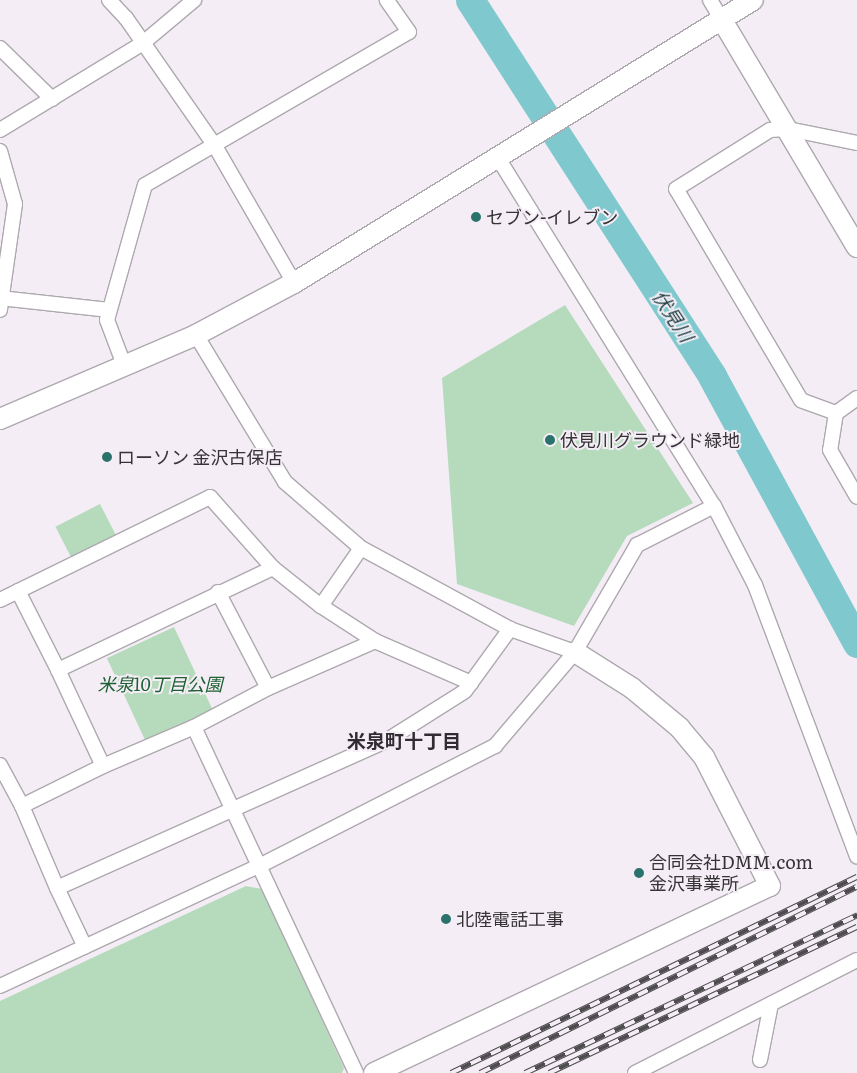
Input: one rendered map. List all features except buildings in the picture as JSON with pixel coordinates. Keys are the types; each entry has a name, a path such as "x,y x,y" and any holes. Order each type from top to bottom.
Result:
{"street":[{"path":"108,0 144,43 215,146 294,283"},
{"path":"0,130 144,43 194,0"},
{"path":"124,365 107,320 145,185 409,32 387,0"},
{"path":"710,0 857,247"},
{"path":"0,419 196,335 294,283 753,0"},
{"path":"0,48 52,99"},
{"path":"836,413 801,400 676,189 770,130 788,129 857,143"},
{"path":"0,151 15,204 1,302 109,310"},
{"path":"503,154 714,506 755,584 857,856"},
{"path":"196,335 285,482 361,548 510,629 575,652 632,688 680,728 698,750 770,886 374,1073"},
{"path":"857,398 836,413 830,450 857,497"},
{"path":"0,600 210,497 273,568 320,606 376,641 471,682"},
{"path":"0,986 261,865 496,746 575,652 637,545 714,506"},
{"path":"320,606 361,548"},
{"path":"58,670 218,592 273,568"},
{"path":"18,591 103,766"},
{"path":"218,592 268,688"},
{"path":"57,888 386,741 465,691 510,629"},
{"path":"22,806 103,766 194,727 268,688 376,641"},
{"path":"194,727 261,865 356,1073"},
{"path":"0,765 22,806 85,947"},
{"path":"635,1073 649,1069 854,961"},
{"path":"760,1060 771,1004"}],"green space":[{"name":"伏見川グラウンド緑地","path":"565,305 693,503 627,536 574,626 457,584 442,378"},
{"path":"100,504 117,538 73,561 55,527"},
{"name":"米泉10丁目公園","path":"174,627 213,711 146,743 107,658"},
{"path":"246,886 262,889 344,1068 342,1073 0,1073 0,1001"}],"waterway":[{"name":"伏見川","path":"470,0 712,376 857,643"}],"railway":[{"path":"451,1073 857,877"},
{"path":"480,1073 857,887"},
{"path":"525,1073 857,915"},
{"path":"549,1073 857,927"}],"place":[{"name":"セブン-イレブン","path":"476,217"},
{"name":"伏見川グラウンド緑地","path":"550,440"},
{"name":"ローソン 金沢古保店","path":"107,457"},
{"name":"合同会社DMM.com 金沢事業所","path":"639,873"},
{"name":"北陸電話工事","path":"446,919"}],"district":[{"name":"米泉町十丁目","path":"404,741"}]}
